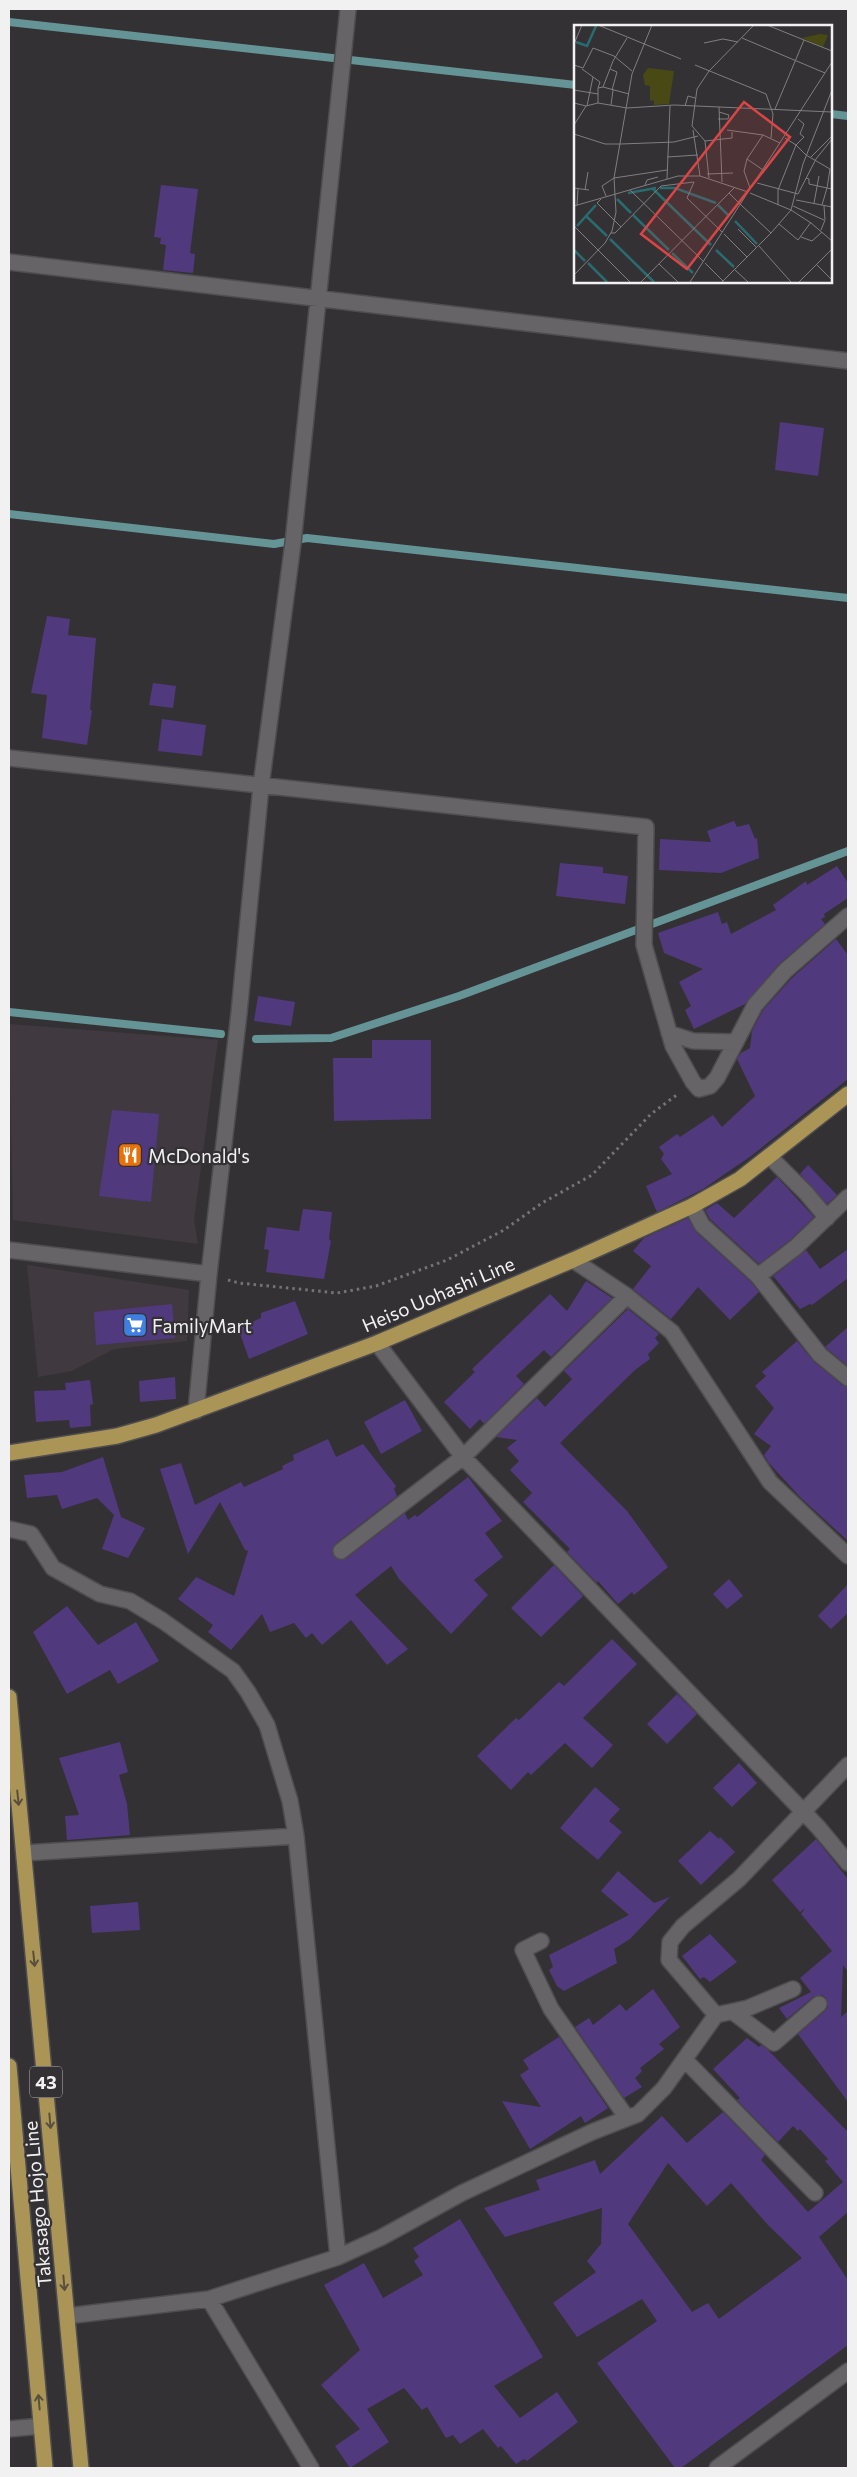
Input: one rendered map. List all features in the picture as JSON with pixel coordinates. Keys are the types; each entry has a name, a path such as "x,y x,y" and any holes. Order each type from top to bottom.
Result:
{"main road":[{"name":"Heiso Uohashi Line","path":"9,1453 118,1436 196,1410 377,1343 573,1260 692,1206 740,1179 848,1094"},
{"name":"Takasago Hojo Line","path":"9,1697 81,2468"},
{"name":"Takasago Hojo Line","path":"9,2066 45,2468"}],"street":[{"path":"196,1410 209,1274 239,1013 261,786 293,543 348,9"},
{"path":"9,262 848,361"},
{"path":"9,758 646,827 644,946 674,1046 693,1082 699,1089 710,1086 717,1078 755,1004 785,971 848,916"},
{"path":"669,1032 693,1041 735,1042"},
{"path":"769,1156 806,1193 827,1218"},
{"path":"758,1276 796,1247 848,1197"},
{"path":"692,1206 702,1225 758,1276 820,1354 848,1378"},
{"path":"9,1250 209,1274"},
{"path":"573,1260 627,1296 672,1332 770,1482 848,1556"},
{"path":"341,1551 463,1457 627,1296"},
{"path":"377,1343 463,1457 801,1812 818,1827 848,1861"},
{"path":"9,1529 31,1534 53,1568 100,1594 130,1601 163,1621 233,1671 248,1692 267,1725 290,1801 296,1836 338,2257"},
{"path":"716,2015 669,1960 670,1942 683,1926 739,1879 848,1765"},
{"path":"24,1853 296,1836"},
{"path":"541,1941 523,1950 550,2009 627,2118"},
{"path":"67,2316 209,2299 338,2257 382,2237 462,2193 592,2132 638,2114 664,2088 716,2015 748,2008 793,1989"},
{"path":"732,2012 774,2043 819,2004"},
{"path":"685,2060 815,2193"},
{"path":"209,2299 311,2468"},
{"path":"717,2468 848,2371"},
{"path":"9,2429 42,2426"}],"path":[{"path":"209,1274 239,1283 338,1293 376,1286 447,1260 504,1230 542,1203 592,1174 651,1114 693,1082"}],"shaded area":[{"path":"9,1024 218,1040 194,1220 198,1244 13,1220"},
{"path":"27,1265 189,1290 187,1341 114,1349 72,1371 38,1377"}],"building":[{"path":"161,185 198,189 190,253 195,254 193,273 163,270 166,245 160,244 161,238 154,237"},
{"path":"780,422 824,428 818,476 775,470"},
{"path":"47,616 70,619 68,635 96,638 90,710 92,710 87,745 42,738 47,695 31,693"},
{"path":"153,683 176,686 173,708 149,705"},
{"path":"162,719 206,725 202,756 158,751"},
{"path":"734,821 737,827 749,824 755,839 757,838 759,858 721,873 659,870 660,839 711,842 707,831"},
{"path":"560,863 603,867 603,873 628,876 625,904 556,896"},
{"path":"837,866 848,883 848,898 824,914 825,917 821,919 825,924 778,965 745,1004 694,1029 685,1010 691,1006 679,982 703,969 664,953 658,933 718,912 722,924 727,922 731,934 776,910 773,905 806,881 807,885"},
{"path":"836,939 848,955 848,1079 751,1156 703,1189 657,1212 646,1186 672,1174 661,1159 664,1154 659,1147 677,1134 680,1137 713,1115 722,1127 755,1096 737,1059 741,1053 750,1048 752,1031 763,1010 792,978"},
{"path":"258,996 295,1002 291,1026 254,1021"},
{"path":"372,1040 431,1040 431,1119 334,1121 333,1058 372,1058"},
{"name":"McDonald's","path":"112,1110 159,1114 151,1202 99,1196"},
{"path":"808,1165 837,1195 827,1204 800,1174"},
{"path":"777,1177 814,1217 790,1240 759,1264 710,1219 705,1210 717,1203 734,1218"},
{"path":"303,1209 332,1212 329,1239 331,1241 324,1279 266,1272 269,1250 264,1249 267,1227 299,1231"},
{"path":"688,1218 696,1232 751,1282 759,1292 730,1320 698,1287 671,1319 633,1289 651,1266 633,1251 644,1238"},
{"path":"848,1249 848,1278 812,1305 810,1304 800,1309 774,1277 771,1278 806,1250 820,1269"},
{"path":"586,1281 612,1298 551,1357 544,1350 516,1376 524,1384 484,1424 480,1419 470,1429 444,1402 475,1372 472,1369 550,1294 567,1311"},
{"path":"295,1301 308,1334 249,1359 238,1328 261,1318 261,1313"},
{"name":"FamilyMart","path":"172,1304 175,1338 96,1345 94,1312"},
{"path":"628,1309 659,1334 655,1338 659,1343 648,1354 650,1359 635,1370 560,1443 627,1511 668,1567 634,1595 632,1592 618,1604 598,1581 597,1583 567,1552 570,1549 523,1502 532,1493 510,1470 519,1461 507,1448 517,1440 496,1437 537,1398 545,1407 572,1379 564,1371"},
{"path":"848,1327 848,1366 825,1347"},
{"path":"797,1341 814,1362 842,1385 848,1387 848,1541 800,1497 769,1463 764,1455 771,1446 754,1434 774,1408 755,1386 766,1376 762,1372"},
{"path":"175,1377 176,1399 140,1402 139,1381"},
{"path":"90,1380 93,1404 90,1405 91,1426 70,1428 69,1420 36,1422 34,1391 66,1390 65,1383"},
{"path":"405,1400 422,1431 381,1454 364,1422"},
{"path":"328,1439 336,1457 363,1444 396,1486 394,1489 397,1496 335,1544 332,1553 337,1559 347,1558 405,1513 408,1520 415,1515 417,1517 468,1477 502,1521 485,1533 503,1557 474,1580 488,1595 451,1634 399,1579 391,1566 355,1595 408,1649 387,1665 351,1620 322,1645 312,1633 306,1638 294,1623 270,1632 262,1614 231,1650 208,1632 213,1625 178,1599 196,1577 234,1596 248,1551 245,1550 220,1502 188,1554 160,1469 181,1463 195,1505 241,1482 244,1487 283,1469 282,1466 294,1460 293,1455"},
{"path":"103,1457 121,1517 145,1528 128,1558 102,1549 114,1515 97,1498 62,1509 57,1495 27,1498 24,1475 62,1472"},
{"path":"554,1565 583,1596 541,1637 511,1608"},
{"path":"729,1579 743,1596 727,1609 713,1594"},
{"path":"848,1584 848,1613 831,1629 818,1616"},
{"path":"67,1606 98,1645 136,1622 159,1661 118,1684 110,1670 67,1694 33,1632"},
{"path":"612,1639 637,1664 583,1718 613,1745 592,1768 565,1743 531,1775 528,1772 511,1790 477,1756 516,1718 519,1720 559,1682 564,1686"},
{"path":"677,1694 697,1714 667,1744 647,1724"},
{"path":"120,1742 128,1772 119,1775 127,1804 130,1835 67,1840 65,1816 79,1815 59,1758"},
{"path":"739,1763 757,1783 732,1807 713,1788"},
{"path":"595,1787 620,1809 609,1821 622,1832 598,1860 560,1828"},
{"path":"710,1831 719,1839 720,1837 735,1852 701,1885 678,1861"},
{"path":"816,1839 848,1879 848,1972 843,1965 841,2017 848,2011 848,2102 798,2034 825,2011 828,2007 826,1998 822,1995 813,1997 787,2019 779,2008 811,1992 800,1978 832,1951 801,1914 805,1908 800,1912 772,1880"},
{"path":"618,1871 654,1903 670,1897 630,1939 614,1949 617,1963 564,1991 557,1986 549,1970 553,1967 549,1955 629,1915 601,1891"},
{"path":"138,1902 140,1930 92,1933 90,1906"},
{"path":"710,1934 737,1962 710,1982 704,1977 700,1979 682,1956"},
{"path":"653,1989 680,2027 659,2044 664,2049 640,2068 642,2071 635,2078 642,2087 624,2098 575,2027 589,2018 593,2025 620,2004 626,2011"},
{"path":"559,2037 608,2108 585,2123 581,2116 530,2149 502,2101 541,2107 520,2075 529,2069 523,2060"},
{"path":"747,2038 759,2047 761,2045 766,2048 848,2132 848,2212 819,2237 848,2280 848,2345 681,2468 675,2468 597,2363 657,2321 642,2299 577,2337 553,2303 596,2272 587,2261 601,2244 602,2208 505,2237 484,2208 540,2190 536,2180 595,2160 600,2174 662,2116 687,2143 723,2112 765,2155 761,2160 808,2212 843,2182 825,2161 828,2159 800,2129 798,2131 793,2126 778,2142 737,2100 740,2098 713,2069","holes":["668,2163 707,2206 731,2183 768,2225 802,2258 719,2319 708,2303 692,2312 628,2224"]},
{"path":"460,2219 543,2357 494,2386 520,2418 557,2392 578,2422 527,2461 524,2459 516,2464 501,2446 498,2448 483,2429 460,2444 453,2435 446,2438 427,2407 422,2410 404,2388 367,2409 389,2442 350,2468 335,2446 360,2429 321,2385 360,2350 324,2285 364,2263 383,2298 423,2275 414,2261 419,2257 413,2248"}],"waterway":[{"path":"9,22 574,85"},
{"path":"832,114 848,116"},
{"path":"9,514 274,544 307,538 848,598"},
{"path":"256,1039 331,1038 459,996 848,851"},
{"path":"9,1012 221,1034"}],"place":[{"name":"McDonald's","path":"130,1155"},
{"name":"FamilyMart","path":"135,1325"}]}
